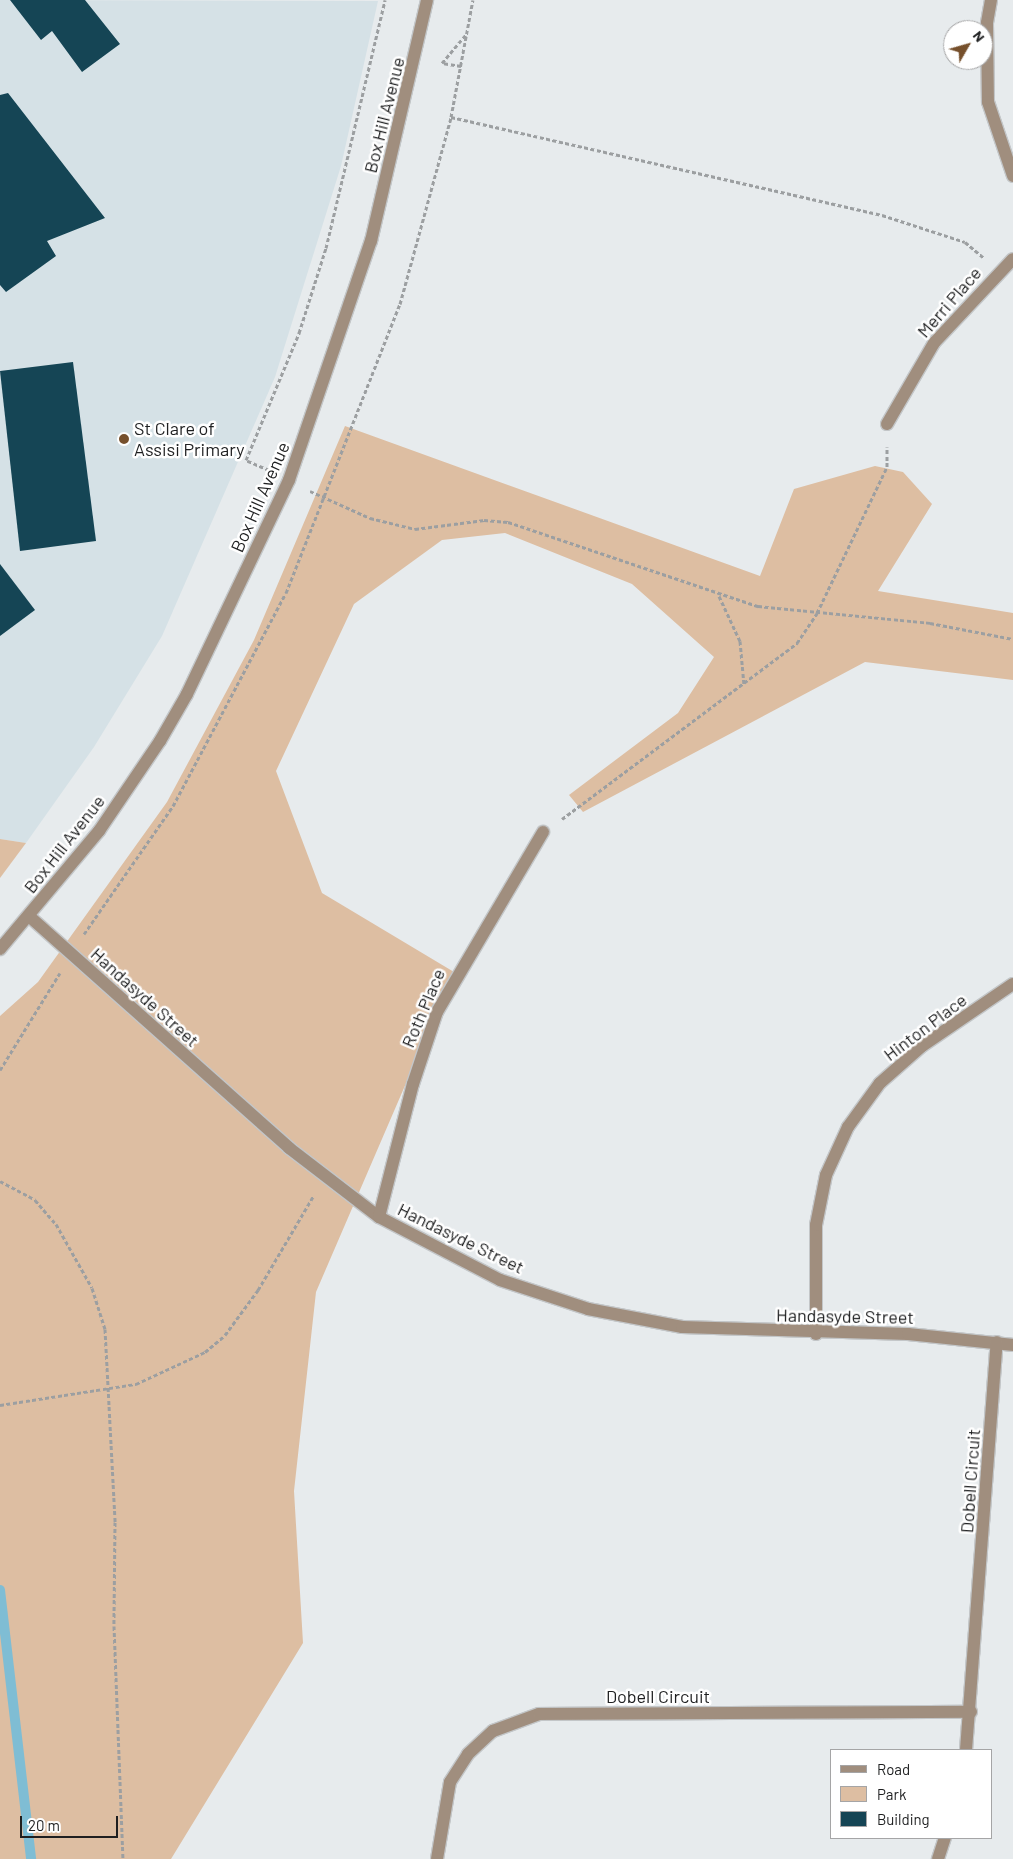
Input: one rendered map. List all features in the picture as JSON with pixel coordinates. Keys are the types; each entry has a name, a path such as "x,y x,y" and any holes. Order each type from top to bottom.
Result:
{"street":[{"name":"Box Hill Avenue","path":"0,949 30,917 99,832 160,741 187,694 289,480 371,241 427,0"},
{"path":"991,0 988,102 1013,176"},
{"name":"Merri Place","path":"887,424 934,342 999,271 1013,259"},
{"name":"Roth Place","path":"379,1217 413,1084 437,1012 543,832"},
{"name":"Handasyde Street","path":"30,917 289,1148 379,1217 500,1280 588,1309 682,1327 816,1334 908,1334 1013,1345"},
{"name":"Hinton Place","path":"816,1334 816,1225 826,1175 848,1127 880,1083 922,1046 1013,984"},
{"name":"Dobell Circuit","path":"966,1749 971,1712 998,1342"},
{"name":"Dobell Circuit","path":"437,1859 450,1782 468,1754 493,1732 539,1714 971,1712"},
{"path":"938,1859 944,1839"}],"path":[{"path":"386,0 326,248 296,341 246,460 370,518 414,528 484,520 508,522 719,595 758,606 930,623 1013,639"},
{"path":"461,66 442,63 466,33"},
{"path":"450,117 882,215 965,242 999,271"},
{"path":"543,832 744,686 797,643 817,613 887,467 887,424"},
{"path":"719,595 740,641 744,686"},
{"path":"0,1181 35,1200 56,1224 92,1288 105,1329 110,1391 123,1859"},
{"path":"0,1405 110,1391 180,1366 225,1336 316,1192"}],"shaded area":[{"name":"St Clare of Assisi Primary","path":"0,0 378,1 341,166 275,377 162,636 94,747 26,843 0,839"}],"green space":[{"path":"345,426 760,576 794,489 875,466 903,472 932,504 878,591 1013,613 1013,680 865,662 583,812 569,795 678,713 714,657 632,584 505,533 442,540 354,604 276,771 322,893 454,972 316,1292 294,1491 303,1643 171,1859 0,1859 0,1016 38,982 167,802 254,640"},
{"path":"0,839 26,843 0,878"}],"building":[{"path":"10,0 85,0 120,44 82,72 52,31 41,40"},
{"path":"8,93 105,218 47,241 56,256 6,292 0,285 0,95"},
{"path":"73,362 96,541 20,551 0,371"},
{"path":"0,564 35,610 0,636"}],"waterway":[{"path":"0,1590 31,1859"}],"place":[{"name":"St Clare of Assisi Primary","path":"124,439"}]}
